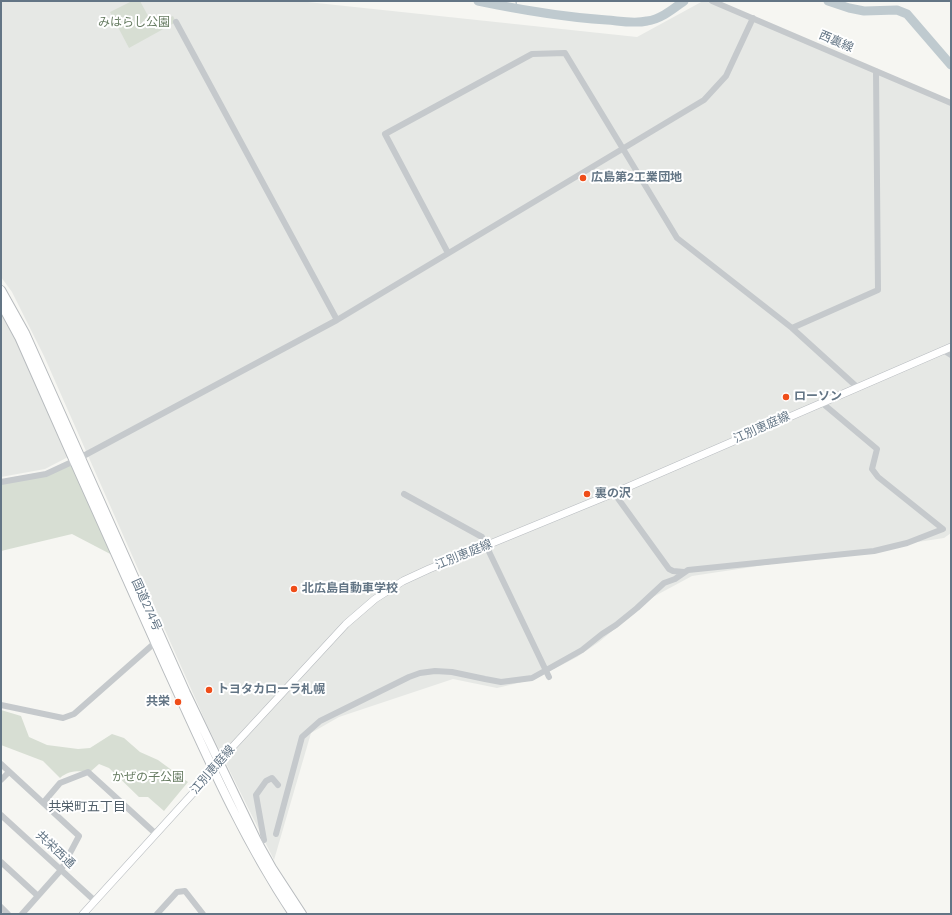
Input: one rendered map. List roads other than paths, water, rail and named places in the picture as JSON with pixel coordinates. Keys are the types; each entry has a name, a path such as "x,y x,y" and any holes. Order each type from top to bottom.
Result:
{"highway":[{"name":"国道274号","path":"1,290 25,333 78,460 213,768 255,850 293,914"},
{"name":"国道274号","path":"1,304 19,337 78,460"},
{"name":"国道274号","path":"158,640 186,693 258,843 272,868 302,914"}],"main road":[{"name":"江別恵庭線","path":"83,914 204,781 213,768 346,624 375,599 403,581 614,493 951,346"}],"street":[{"name":"西裏線","path":"712,1 951,103"},
{"path":"1,482 46,474 78,460 337,320 704,100 716,89 726,76 753,18"},
{"path":"176,22 337,320"},
{"path":"448,253 385,134 532,54 565,53 677,238 792,328 857,387"},
{"path":"792,328 878,290 876,71"},
{"path":"943,350 951,355"},
{"path":"276,834 302,737 320,721 409,677 420,673 435,671 452,672 485,680 501,682 532,678 582,650 637,608 664,583 688,570 874,550 907,543 943,529 878,477 872,469 877,449 821,402"},
{"path":"614,493 669,569 684,572"},
{"path":"404,494 482,537 542,664 547,669 550,677"},
{"path":"1,705 64,718 74,714 158,640"},
{"path":"1,764 79,836 61,870 22,914"},
{"path":"1,780 9,772"},
{"path":"43,802 60,783 88,772 156,834"},
{"path":"258,843 264,840 256,795 266,782 272,778 278,785"},
{"name":"共栄西通","path":"1,815 95,901"},
{"path":"1,862 38,896"},
{"path":"160,913 177,892 185,891 203,914"},
{"path":"1,907 8,914"}],"waterway":[{"path":"478,1 559,15 632,22 642,22 657,18 684,1"},
{"path":"516,1 517,9"},
{"path":"828,1 864,11 897,10 907,14 951,65"}],"place":[{"name":"広島第2工業団地","path":"583,178"},
{"name":"ローソン","path":"786,397"},
{"name":"裏の沢","path":"587,494"},
{"name":"北広島自動車学校","path":"294,589"},
{"name":"トヨタカローラ札幌","path":"209,690"},
{"name":"共栄","path":"178,702"}],"district":[{"name":"共栄町五丁目","path":"87,808"}],"park label":[{"name":"みはらし公園","path":"134,23"},
{"name":"かぜの子公園","path":"148,778"}]}
